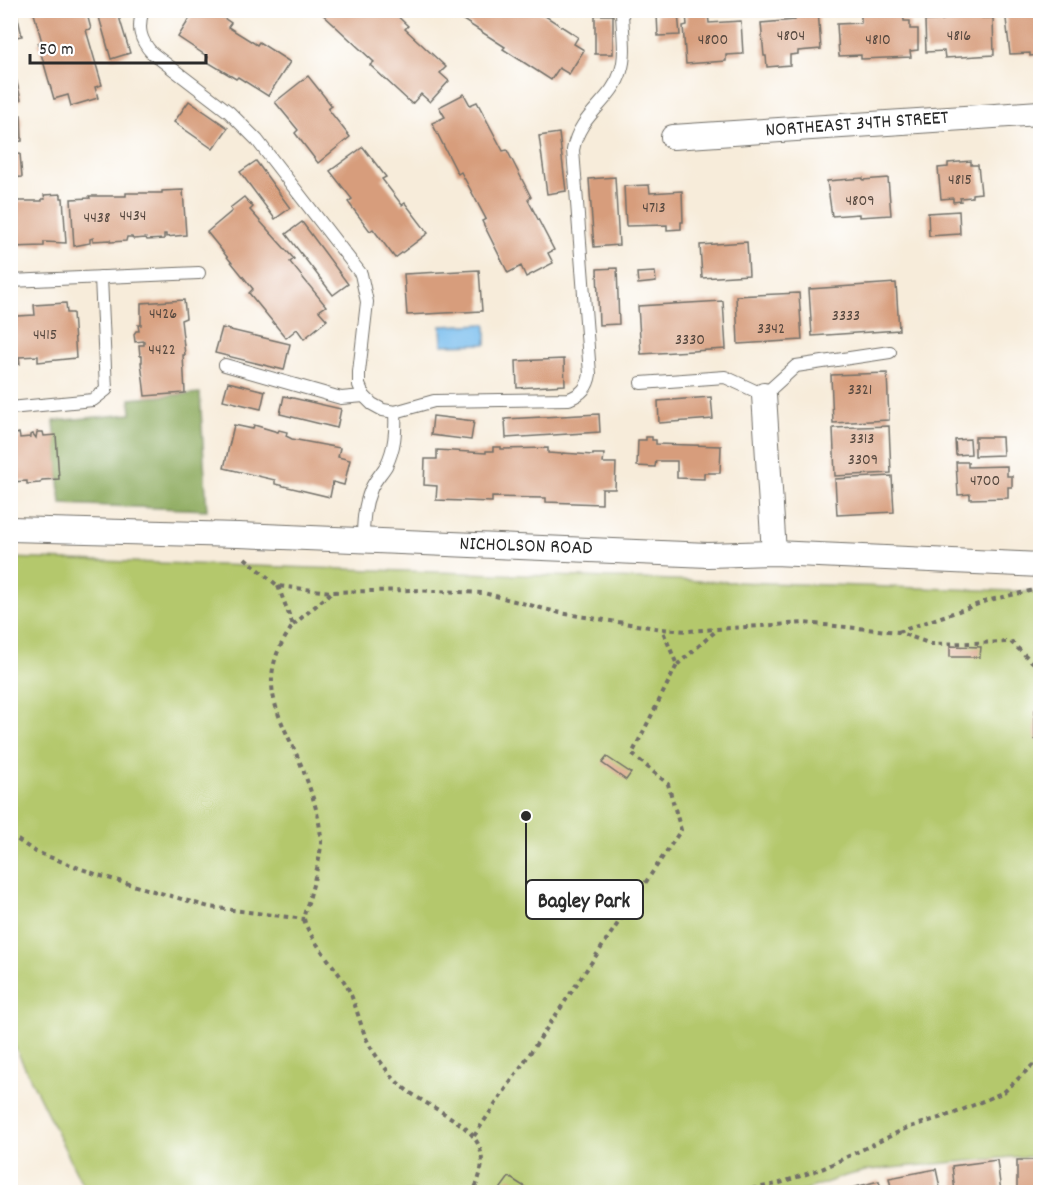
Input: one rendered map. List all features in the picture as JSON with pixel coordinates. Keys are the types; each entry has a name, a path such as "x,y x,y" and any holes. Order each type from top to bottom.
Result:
{"street":[{"name":"NORTHEAST 34TH STREET","path":"673,137 1041,113"},
{"path":"764,395 774,553"},
{"name":"NICHOLSON ROAD","path":"10,529 238,535 708,555 774,553 1041,565"}],"lane":[{"path":"143,10 139,22 144,45 229,112 257,140 361,274 367,302 359,372 360,385 364,396 372,404 383,410 395,412 434,400 569,399 578,396 588,383 590,374 573,150 575,136 582,124 614,85 621,72 623,58 621,10"},
{"path":"10,282 199,273"},
{"path":"10,408 93,400 106,390 101,277"},
{"path":"641,383 725,377 764,395 796,366 890,352"},
{"path":"225,365 341,398 364,396"},
{"path":"363,540 363,514 371,488 386,466 393,449 396,430 395,412"}],"path":[{"path":"238,535 242,556 278,586 293,625"},
{"path":"278,586 332,592 411,590 484,593 560,613 688,631 804,623 898,632 931,644 1011,642 1040,669 1041,680"},
{"path":"898,632 990,600 1041,588"},
{"path":"332,592 293,625 275,657 271,692 282,726 299,760 312,797 321,839 304,919 316,944 346,984 373,1052 402,1087 438,1112 464,1125 474,1136 483,1164 480,1179 473,1192"},
{"path":"662,629 677,665"},
{"path":"474,1136 681,830 668,784 632,754 677,665 717,629"},
{"path":"10,835 36,852 98,875 209,907 304,919"},
{"path":"735,1192 777,1184 824,1168 907,1128 955,1113 1005,1092 1038,1060 1041,1054"}],"green space":[{"path":"200,393 207,510 61,504 54,421 131,414 130,399"},
{"path":"10,558 1040,592 1040,1157 1012,1157 869,1170 800,1192 86,1192 11,1039"}],"water":[{"path":"486,324 486,344 442,345 441,326"}],"building":[{"path":"10,10 16,10 22,36 10,38"},
{"path":"33,10 86,10 91,29 86,30 102,85 95,87 98,98 71,106 68,95 54,99 38,43 42,42"},
{"path":"97,10 117,10 130,53 111,59"},
{"path":"195,10 212,10 231,23 228,27 257,45 259,42 290,62 268,96 206,61 208,57 178,37"},
{"path":"318,10 391,10 408,26 405,29 446,67 440,73 449,81 430,102 421,94 412,104 370,65 374,62"},
{"path":"465,10 536,10 578,37 574,44 584,50 569,74 559,68 551,80 460,18"},
{"path":"794,10 818,10 821,49 798,51 798,54 790,55 790,65 767,67 761,23 795,20"},
{"path":"942,10 981,10 982,18 993,18 994,55 945,58 944,51 926,52 925,21 943,20"},
{"path":"1005,10 1040,10 1040,55 1010,54"},
{"path":"903,11 904,21 910,21 910,29 918,29 918,50 910,51 911,57 861,59 861,55 839,56 837,24 861,23 861,14"},
{"path":"678,13 680,35 658,36 657,14"},
{"path":"708,13 709,23 741,21 743,54 726,55 726,61 686,64 683,26 687,25 686,14"},
{"path":"595,15 613,15 613,54 595,54"},
{"path":"15,74 21,100 10,102 10,75"},
{"path":"308,76 332,106 328,109 350,137 318,163 295,133 298,130 275,102"},
{"path":"464,94 470,105 477,102 503,151 507,150 531,197 528,200 554,250 548,253 553,263 526,277 521,266 508,273 482,221 486,219 461,172 458,174 432,123 445,117 439,107"},
{"path":"189,101 228,128 213,149 174,122"},
{"path":"10,115 21,115 22,141 10,142"},
{"path":"559,133 566,191 547,194 539,136"},
{"path":"363,147 386,177 382,179 402,205 405,203 428,233 395,258 348,202 352,199 330,171"},
{"path":"20,154 22,177 10,178 10,155"},
{"path":"256,161 290,208 275,219 240,172"},
{"path":"971,161 971,165 978,165 981,193 972,194 972,197 960,198 961,201 953,202 953,198 941,199 938,168 948,167 948,163"},
{"path":"615,177 619,245 594,247 589,179"},
{"path":"863,178 863,180 888,178 891,215 832,216 827,181"},
{"path":"649,185 650,193 682,191 683,222 681,222 681,229 667,230 667,225 626,226 624,186"},
{"path":"183,190 186,235 166,237 164,234 164,239 147,240 146,238 127,237 126,241 110,242 110,240 93,241 93,238 90,239 90,243 74,246 71,199"},
{"path":"61,194 66,243 44,242 44,246 10,247 10,201 42,201 45,199 44,195"},
{"path":"244,197 253,207 250,210 294,259 290,262 326,306 319,311 327,320 304,339 297,329 286,338 249,293 253,289 207,232 232,211 230,208"},
{"path":"959,211 960,234 929,236 928,213"},
{"path":"302,222 348,284 333,295 286,234"},
{"path":"747,242 749,275 702,278 700,245"},
{"path":"617,268 619,324 599,325 597,269"},
{"path":"479,270 482,311 407,315 404,274"},
{"path":"655,272 656,282 638,284 637,273"},
{"path":"896,283 899,330 812,336 809,289"},
{"path":"799,293 802,340 738,344 736,296"},
{"path":"184,300 186,318 181,320 185,355 183,355 185,393 145,396 139,345 144,345 144,341 135,342 134,334 139,331 138,325 141,325 141,303"},
{"path":"723,301 726,349 641,354 638,306"},
{"path":"66,303 67,313 73,313 76,358 38,362 38,356 19,357 20,364 10,365 10,307 16,307 17,316 35,315 34,305"},
{"path":"222,328 290,344 284,370 215,353"},
{"path":"564,359 565,385 517,388 516,361"},
{"path":"887,373 889,420 833,423 831,375"},
{"path":"228,382 265,391 261,409 223,400"},
{"path":"284,396 341,409 337,428 280,414"},
{"path":"711,397 713,419 659,423 658,401"},
{"path":"599,414 600,432 506,438 505,419"},
{"path":"433,416 474,421 471,440 431,435"},
{"path":"234,425 253,429 254,425 278,432 279,430 287,432 286,436 292,439 340,448 338,457 350,460 344,485 333,482 330,497 275,484 275,480 224,468"},
{"path":"889,426 891,473 835,476 833,428"},
{"path":"37,432 43,432 44,436 56,435 59,479 27,484 27,481 10,482 10,436 19,433 20,438 30,437 33,434 36,438"},
{"path":"646,437 652,437 652,440 656,440 656,444 721,446 720,473 704,473 704,479 677,478 677,461 656,461 655,467 637,466 638,440 646,440"},
{"path":"975,437 1002,437 1003,455 975,456"},
{"path":"970,439 971,454 956,455 955,440"},
{"path":"493,447 501,447 501,449 548,448 548,453 562,454 604,454 603,463 616,463 615,489 602,489 602,504 546,502 546,498 492,497 492,502 436,500 437,486 424,485 425,459 437,459 437,450 486,453 486,451 493,451"},
{"path":"956,462 968,462 968,467 1007,466 1007,476 1012,476 1012,487 1008,487 1008,498 970,499 970,494 958,495"},
{"path":"892,476 894,512 837,515 835,479"},
{"path":"950,646 981,647 980,657 950,657"},
{"path":"1035,710 1040,710 1040,739 1035,740"},
{"path":"607,757 631,773 626,780 602,763"},
{"path":"997,1160 1001,1192 955,1192 952,1166"},
{"path":"1017,1160 1040,1160 1040,1192 1017,1192"},
{"path":"936,1169 941,1192 892,1192 889,1178"},
{"path":"509,1177 528,1189 525,1192 498,1192"},
{"path":"879,1181 882,1192 836,1192"}],"place":[{"name":"Bagley Park","path":"526,816"}]}
